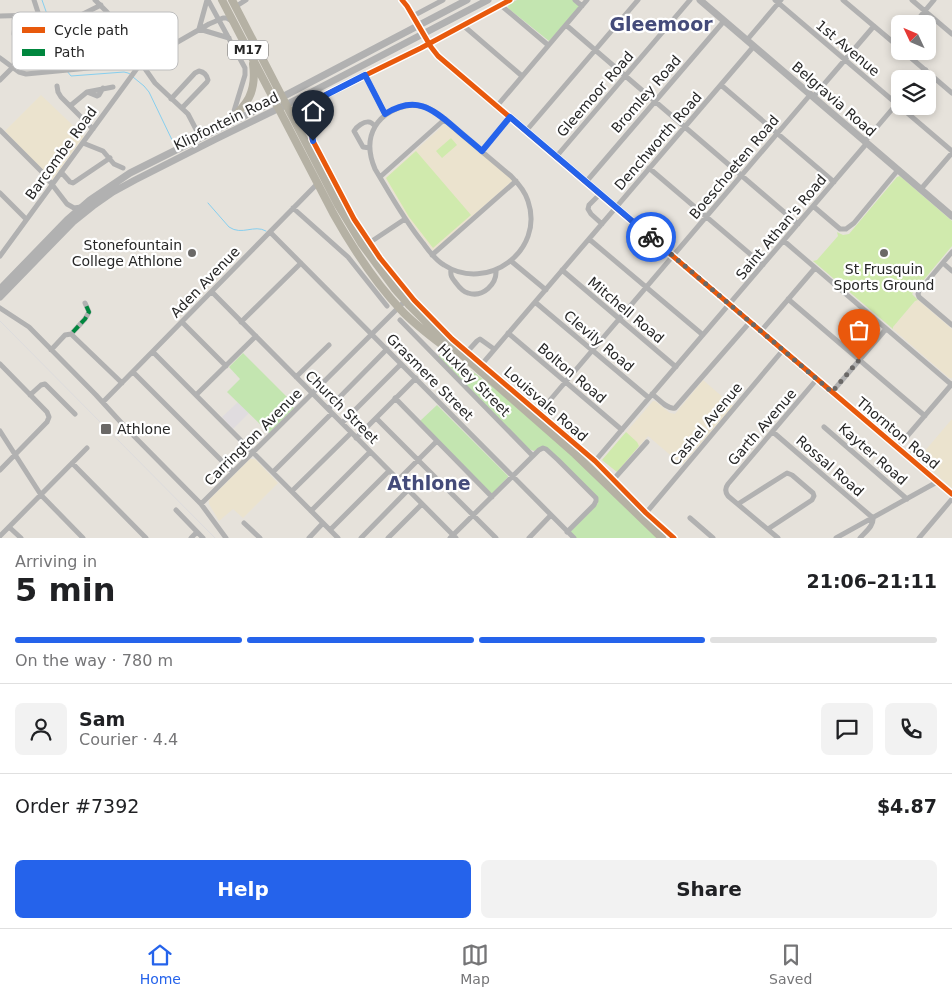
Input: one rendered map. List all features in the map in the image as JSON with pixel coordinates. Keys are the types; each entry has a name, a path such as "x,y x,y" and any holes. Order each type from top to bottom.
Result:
{"main road":[{"name":"M17","path":"228,3 233,21 278,109 321,181 402,304 433,338 482,376 488,378 575,454 662,538"},
{"name":"M17","path":"228,3 287,105 321,181"},
{"path":"226,124 243,109 252,92 254,72 251,55"}],"street":[{"path":"34,0 38,12"},
{"path":"95,0 106,12"},
{"path":"208,0 246,70 234,111"},
{"path":"199,29 208,0"},
{"path":"219,18 228,3 246,0"},
{"path":"402,0 418,25"},
{"path":"413,16 442,0"},
{"name":"Klipfontein Road","path":"0,289 67,220 109,186 130,173 274,101 467,0"},
{"name":"Klipfontein Road","path":"0,298 73,222 113,192 287,105 488,0"},
{"path":"429,44 510,0"},
{"path":"575,0 582,6"},
{"path":"497,106 587,0"},
{"path":"526,131 638,0"},
{"name":"Gleemoor Road","path":"556,157 690,0"},
{"name":"Belgravia Road","path":"700,0 952,216"},
{"path":"843,0 891,38"},
{"path":"912,0 952,34"},
{"path":"922,15 934,0"},
{"path":"747,40 778,1"},
{"name":"1st Avenue","path":"778,1 845,60 891,96"},
{"path":"502,4 503,7 548,45"},
{"path":"87,12 100,5"},
{"path":"178,41 219,18 227,18 233,21"},
{"name":"Bromley Road","path":"586,182 724,21"},
{"path":"464,24 522,76"},
{"name":"Thornton Road","path":"418,25 435,53 952,494"},
{"path":"566,25 798,224"},
{"name":"Boeschoeten Road","path":"539,413 777,133 874,26"},
{"path":"199,29 229,38"},
{"path":"6,34 12,34"},
{"name":"Louisvale Road","path":"429,44 324,96 311,136 313,141 354,220 388,269 414,300 467,352 595,461 646,513 674,538"},
{"name":"Denchworth Road","path":"482,364 754,46"},
{"path":"0,58 12,68 0,80"},
{"path":"914,60 926,70"},
{"path":"16,70 26,74 64,70"},
{"name":"Barcombe Road","path":"0,256 136,70"},
{"path":"146,70 155,83 188,114 200,137"},
{"path":"171,98 196,73 199,71 203,72 208,80 182,108"},
{"path":"365,75 385,114"},
{"path":"936,79 952,93"},
{"path":"721,85 834,182"},
{"path":"57,86 59,95 93,129"},
{"path":"70,106 87,92 112,87"},
{"path":"416,105 431,109 516,181 528,201 530,221 523,246 511,261 496,270 486,273 461,273 443,265 432,255 405,219 372,161 370,148 372,135 385,114 397,108 416,105"},
{"name":"Saint Athan's Road","path":"595,461 834,182 891,111"},
{"name":"1st Avenue","path":"912,115 952,152"},
{"path":"482,151 510,117"},
{"path":"380,177 445,119"},
{"path":"370,148 366,149 363,147 354,131 366,122 376,126"},
{"path":"0,130 44,174 67,204 74,208 82,207"},
{"path":"82,143 103,151 115,165 123,168"},
{"path":"921,189 952,152"},
{"path":"61,172 73,183 110,158"},
{"path":"649,168 763,265"},
{"path":"813,206 836,226 844,230 851,226 898,170"},
{"name":"Aden Avenue","path":"103,402 321,181"},
{"path":"432,255 516,181"},
{"path":"0,193 26,220"},
{"path":"600,194 589,205 588,209 602,224"},
{"path":"67,204 67,220"},
{"path":"293,208 348,257 387,306"},
{"path":"369,243 405,219"},
{"name":"Grasmere Street","path":"270,232 570,536"},
{"path":"589,239 702,335"},
{"path":"784,241 952,384 897,448"},
{"path":"952,252 918,294 919,297 952,325"},
{"path":"511,261 546,290"},
{"path":"241,322 301,262"},
{"path":"942,263 952,271"},
{"path":"761,331 815,268"},
{"path":"451,269 450,274 452,278 463,291 470,294 486,291 495,280 496,270"},
{"name":"Mitchell Road","path":"562,270 676,366"},
{"name":"Church Street","path":"212,292 453,537"},
{"path":"788,299 925,416"},
{"name":"Clevily Road","path":"535,302 650,396 672,409 675,408 750,322"},
{"path":"51,350 84,319 89,312 85,303"},
{"name":"Carrington Avenue","path":"201,504 402,304"},
{"path":"2,310 29,327 103,402 201,504 226,538"},
{"name":"Huxley Street","path":"400,320 533,456"},
{"path":"182,322 226,366"},
{"path":"832,392 886,329"},
{"path":"71,333 122,383"},
{"name":"Bolton Road","path":"508,333 622,430"},
{"path":"196,395 256,336"},
{"path":"467,352 480,339 494,350"},
{"path":"296,377 329,346"},
{"path":"273,472 387,349"},
{"name":"Cashel Avenue","path":"646,513 783,350"},
{"path":"153,352 338,538"},
{"path":"0,364 49,416 48,422 0,470"},
{"path":"342,423 402,364"},
{"path":"133,372 233,472"},
{"path":"356,438 416,378"},
{"name":"Garth Avenue","path":"738,504 728,496 726,491 728,484 818,380"},
{"path":"30,395 40,385 44,384 75,414"},
{"path":"395,398 492,497"},
{"path":"376,418 496,538"},
{"name":"Kayter Road","path":"824,427 907,499"},
{"path":"0,430 41,495 84,538"},
{"name":"Rossal Road","path":"773,432 873,518"},
{"path":"292,492 351,433"},
{"path":"398,480 437,441"},
{"path":"614,480 647,442"},
{"path":"0,536 87,448"},
{"path":"453,537 540,449 546,449 596,498 594,505 570,536"},
{"path":"311,511 370,452"},
{"path":"72,463 146,538"},
{"path":"330,530 390,471"},
{"path":"768,529 812,500 814,496 813,493 789,473 738,504 778,538"},
{"path":"836,538 938,482"},
{"path":"361,538 408,490"},
{"path":"919,538 952,499"},
{"path":"392,537 422,504"},
{"path":"176,510 203,538"},
{"path":"528,538 551,516"},
{"path":"690,518 713,538"},
{"path":"860,538 872,524 873,518"},
{"path":"244,523 260,538"},
{"path":"308,538 323,523"},
{"path":"9,527 20,538"},
{"path":"191,538 197,532"}],"shaded area":[{"path":"41,95 84,136 52,180 5,131"},
{"path":"447,122 513,180 433,251 408,218 385,178"},
{"path":"918,300 952,329 952,378 949,378 893,329 915,301"},
{"path":"703,380 733,406 682,465 648,436 617,472 602,460 653,401 670,413 675,414"},
{"path":"238,402 249,413 233,429 222,417"},
{"path":"952,419 952,488 918,459"},
{"path":"250,459 255,459 278,483 243,518 233,509 219,521 209,504 209,500"}],"green space":[{"path":"517,0 573,0 580,6 549,41 509,9 507,5"},
{"path":"451,138 457,145 442,158 436,151"},
{"path":"416,151 471,215 433,248 409,217 386,178"},
{"name":"St Frusquin Sports Ground","path":"900,176 952,221 952,246 912,294 918,300 915,301 893,329 813,261 817,260 838,236 837,232 843,235 849,234 897,177"},
{"path":"445,351 487,382 567,451 657,538 576,538 570,532 594,508 598,503 598,498 546,447 534,451 529,449 438,357"},
{"path":"243,353 288,398 286,400 294,408 269,433 227,392 240,379 229,367"},
{"path":"437,405 508,476 492,494 420,421"},
{"path":"626,432 639,446 617,472 602,460"}],"waterway":[{"path":"42,0 46,12"},
{"path":"67,71 71,76 124,72 130,74"},
{"path":"133,77 149,92 174,144"},
{"path":"208,203 229,227 239,230 261,229 266,231"}],"railway":[{"path":"0,321 215,538"}],"marked path":[{"path":"73,332 89,312 85,303"}],"cycle path":[{"path":"402,0 438,56 952,494"},
{"path":"510,0 421,48 325,95 312,139 354,219 380,258 414,300 452,339 595,461 646,513 674,538"}],"way so far":[{"path":"651,237 832,392 859,360"}],"place":[{"name":"Stonefountain College Athlone","path":"192,253"},
{"name":"St Frusquin Sports Ground","path":"884,253"},
{"name":"Athlone","path":"106,429"}],"district":[{"name":"Gleemoor","path":"661,24"},
{"name":"Athlone","path":"429,483"}],"route":[{"path":"313,141 311,137 324,96 365,75 385,114 402,106 426,107 445,119 482,151 510,117 651,237"}]}
